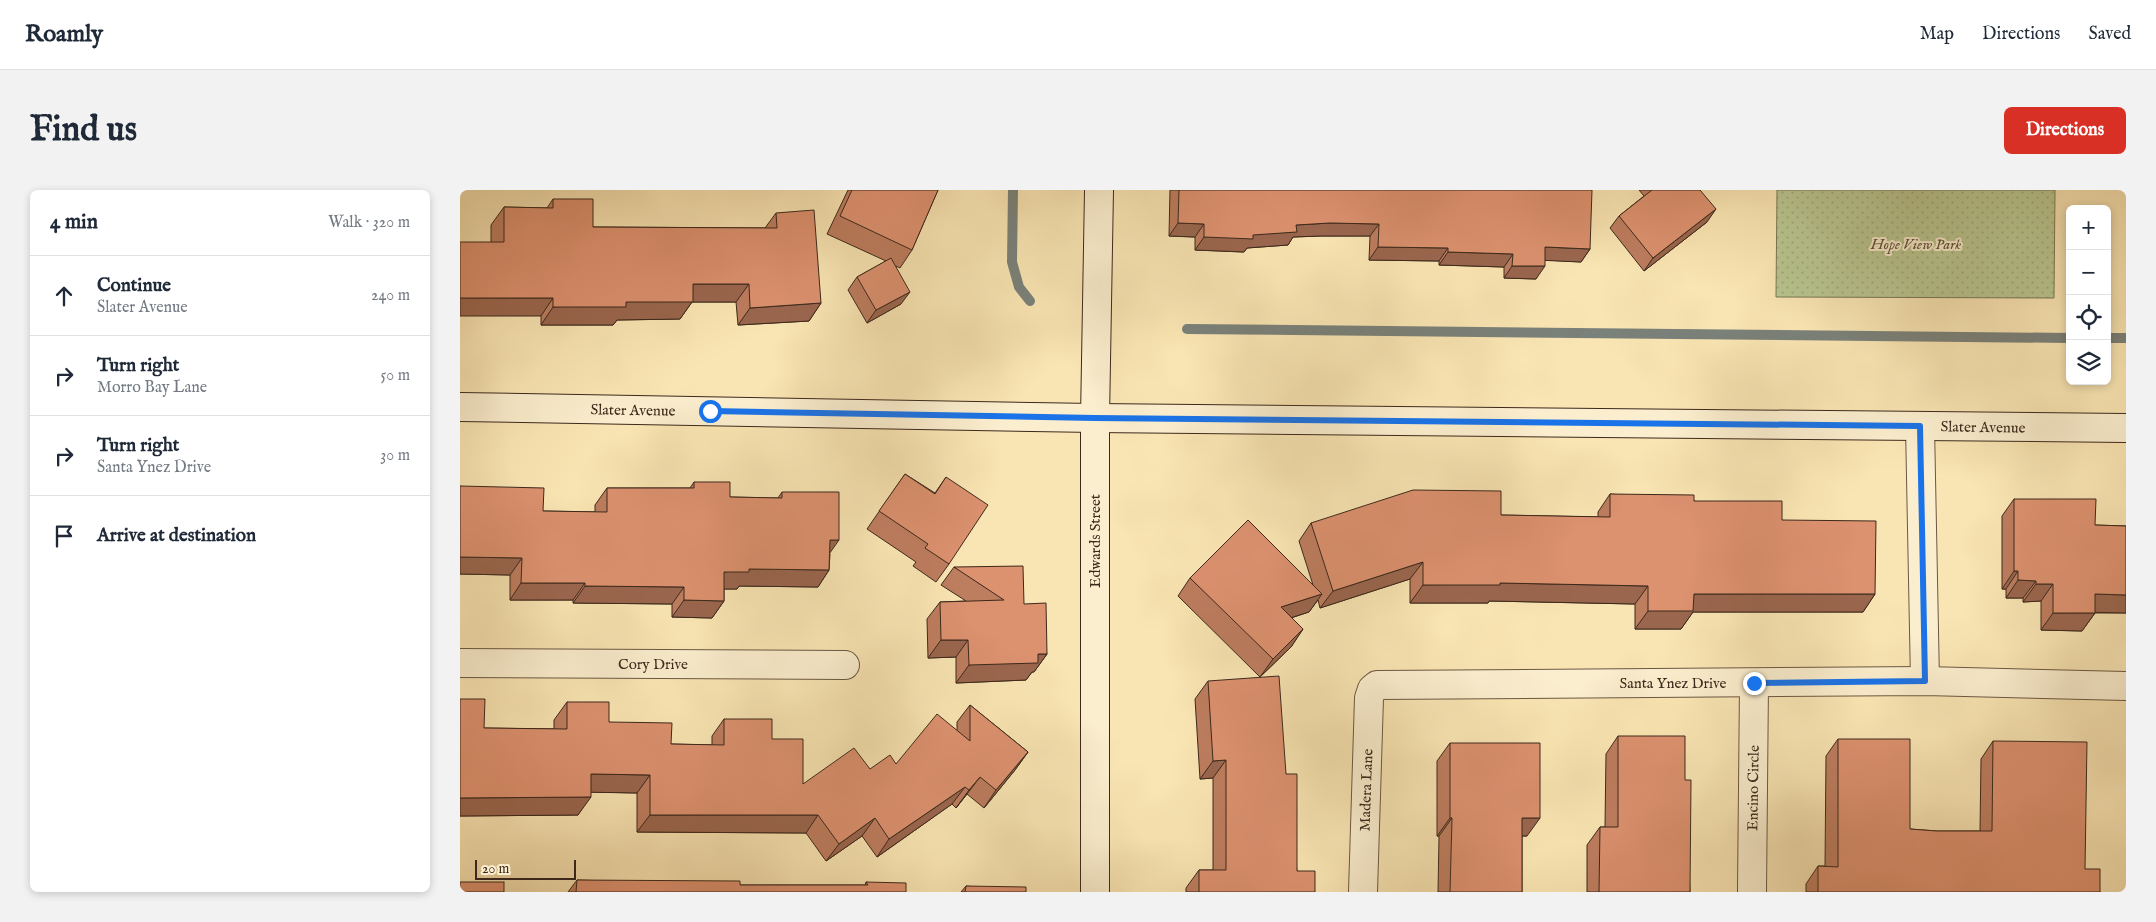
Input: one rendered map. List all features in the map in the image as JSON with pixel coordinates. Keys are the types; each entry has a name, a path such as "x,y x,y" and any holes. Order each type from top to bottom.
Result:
{"street":[{"name":"Edwards Street","path":"1095,892 1095,418 1099,190"},
{"name":"Slater Avenue","path":"460,407 1095,418 2126,428"},
{"path":"1920,426 1925,681"},
{"name":"Cory Drive","path":"460,663 845,666"},
{"name":"Santa Ynez Drive","path":"1372,689 1377,685 1388,683 1925,681 2126,686"},
{"name":"Encino Circle","path":"1752,892 1754,683"},
{"name":"Madera Lane","path":"1363,892 1369,698 1372,689"}],"green space":[{"name":"Hope View Park","path":"1777,190 2055,190 2054,298 1776,297"}],"building":[{"path":"852,190 938,190 912,250 840,216"},
{"path":"1179,190 1592,190 1590,249 1545,247 1545,266 1512,266 1513,254 1448,252 1448,248 1378,247 1379,224 1330,223 1296,225 1297,232 1253,235 1253,239 1204,237 1204,224 1178,223"},
{"path":"1652,190 1700,190 1716,209 1653,258 1619,216"},
{"path":"553,199 593,199 593,227 777,228 776,213 814,210 821,303 750,308 749,284 693,284 693,302 626,302 626,307 553,307 553,298 460,298 460,242 504,242 504,207 553,208"},
{"path":"891,258 910,292 876,310 857,277"},
{"path":"905,474 935,494 946,477 988,505 949,564 925,548 928,544 879,511"},
{"path":"694,482 730,482 730,497 782,498 782,492 839,492 839,540 830,540 829,570 749,569 749,572 724,572 724,601 684,600 684,587 585,586 585,583 521,583 522,558 460,557 460,486 544,488 543,511 607,512 607,488 694,488"},
{"path":"1413,490 1501,491 1501,515 1610,517 1610,494 1694,495 1694,501 1782,501 1782,520 1876,521 1875,594 1694,594 1693,611 1648,611 1648,586 1500,583 1500,585 1423,585 1423,562 1333,591 1311,523"},
{"path":"2014,499 2096,499 2095,525 2126,526 2126,595 2095,594 2095,613 2053,613 2053,584 2036,584 2036,581 2018,580 2018,571 2014,571"},
{"path":"1248,520 1322,594 1281,607 1303,629 1273,659 1190,578"},
{"path":"1023,566 1024,604 1046,603 1047,654 1038,654 1038,663 969,665 968,640 941,640 940,602 1004,600 954,567"},
{"path":"1279,676 1286,774 1297,774 1297,871 1315,871 1315,892 1199,892 1199,870 1226,870 1226,760 1213,761 1208,681"},
{"path":"460,699 485,699 484,728 567,729 567,702 609,702 609,722 672,723 671,744 724,745 724,719 772,719 772,739 803,739 803,784 854,748 870,769 890,755 896,764 937,714 970,741 970,705 1028,752 996,790 980,777 969,790 965,787 889,839 875,818 839,844 818,815 650,815 650,775 591,774 591,797 460,798"},
{"path":"1618,736 1685,736 1685,780 1691,780 1690,892 1599,892 1600,827 1618,827"},
{"path":"1838,739 1910,739 1910,829 1937,831 1992,831 1993,741 2087,742 2085,869 2100,869 2100,892 1818,892 1818,866 1838,867"},
{"path":"1450,743 1540,743 1540,818 1522,818 1522,892 1450,892 1452,818 1450,818"},
{"path":"577,880 740,881 740,885 868,885 866,882 906,883 906,892 576,892"},
{"path":"460,882 504,882 504,892 460,892"},
{"path":"966,886 1026,887 1026,892 965,892"}],"waterway":[{"path":"1013,190 1012,262 1019,287 1030,301"},
{"path":"1187,329 2066,338"},
{"path":"2111,338 2126,338"}],"route":[{"path":"710,411 1095,418 1920,426 1925,681 1754,683"}]}
